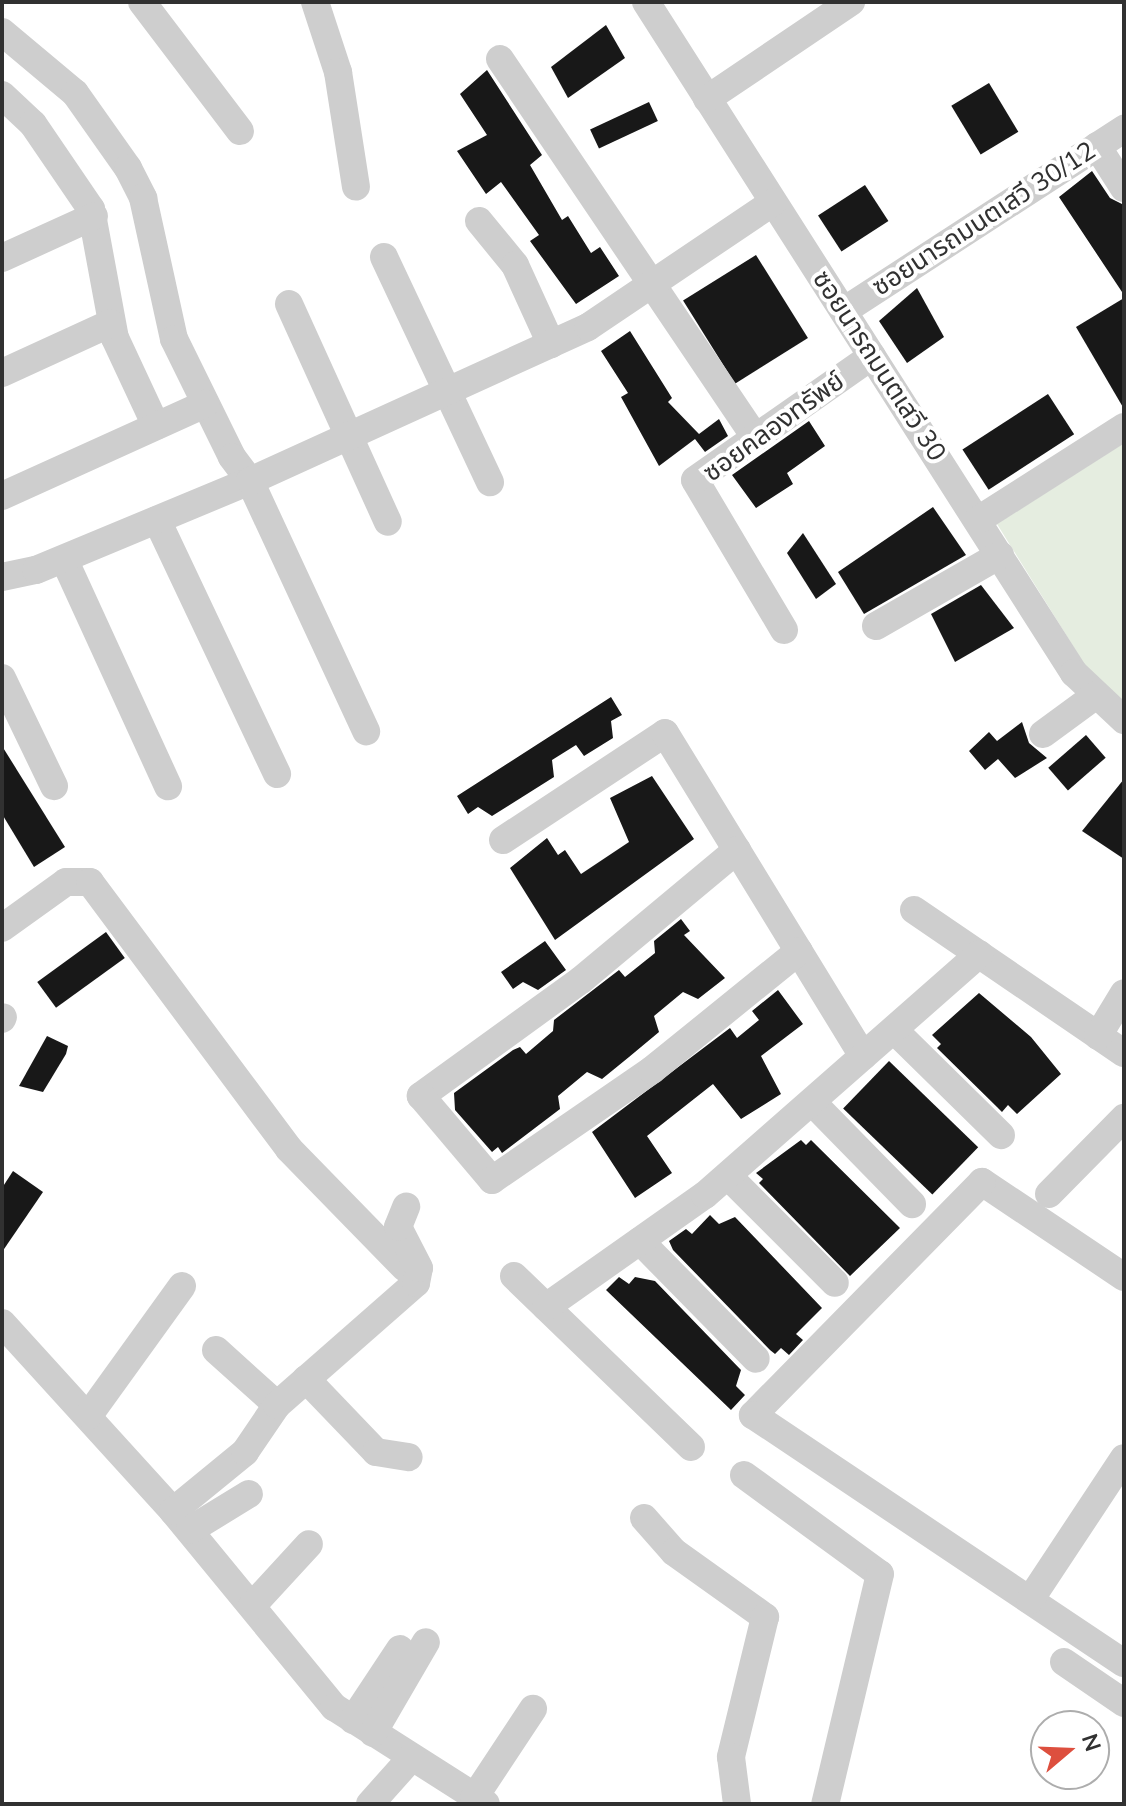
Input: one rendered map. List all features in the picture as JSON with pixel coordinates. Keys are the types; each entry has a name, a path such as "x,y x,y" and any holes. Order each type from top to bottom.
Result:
{"street":[{"path":"142,2 240,131"},
{"path":"315,2 338,72 356,187"},
{"name":"ซอยนารถมนตเสวี 30","path":"646,2 1074,673 1124,720"},
{"path":"707,99 851,2"},
{"path":"2,32 75,93 128,168 147,213 169,326 205,404 250,481 366,731"},
{"path":"500,59 755,437"},
{"path":"2,95 33,124 94,216 111,323 156,426"},
{"name":"ซอยนารถมนตเสวี 30/12","path":"845,310 1124,129"},
{"path":"1097,146 1124,188"},
{"path":"2,577 64,559 250,481 551,344 652,284 773,202"},
{"path":"2,258 94,216"},
{"path":"479,221 515,265 551,344"},
{"path":"384,257 490,482"},
{"path":"289,304 388,522"},
{"path":"2,373 111,323"},
{"name":"ซอยคลองทรัพย์","path":"784,630 695,480 872,356"},
{"path":"2,496 205,404"},
{"path":"978,520 1124,427"},
{"path":"157,520 277,774"},
{"path":"876,626 1000,555"},
{"path":"64,559 168,786"},
{"path":"2,678 9,714 54,786"},
{"path":"1043,734 1096,695"},
{"path":"503,840 665,733 863,1056"},
{"path":"737,850 581,980 421,1096 492,1180 652,1070 799,951"},
{"path":"2,928 66,882 90,882 289,1149 405,1268"},
{"path":"914,910 1124,1053"},
{"path":"546,1307 728,1176 979,954"},
{"path":"1098,1036 1124,993"},
{"path":"894,1030 1001,1135"},
{"path":"812,1102 912,1204"},
{"path":"1049,1194 1124,1118"},
{"path":"728,1176 835,1283"},
{"path":"1124,1277 982,1182 753,1415 1124,1663"},
{"path":"182,1520 245,1452 277,1405 420,1277 398,1227 406,1207"},
{"path":"640,1241 756,1359"},
{"path":"514,1276 691,1447"},
{"path":"89,1415 182,1286"},
{"path":"2,1323 182,1520 334,1707 480,1801 533,1709"},
{"path":"216,1350 277,1405"},
{"path":"306,1379 376,1452 409,1457"},
{"path":"1030,1600 1124,1458"},
{"path":"744,1475 880,1574 825,1804"},
{"path":"182,1520 249,1494"},
{"path":"644,1518 674,1552 765,1617 731,1757 737,1804"},
{"path":"252,1606 309,1544"},
{"path":"363,1727 413,1646"},
{"path":"1064,1662 1124,1703"},
{"path":"370,1804 411,1758"}],"shaded area":[{"path":"1124,443 1124,704 1088,670 997,524"}],"building":[{"path":"606,25 625,58 568,98 551,67"},
{"path":"487,70 542,155 530,165 562,220 568,216 591,253 600,247 619,276 576,304 530,241 539,235 501,182 486,194 457,151 487,135 460,94"},
{"path":"989,83 1018,132 981,155 951,106"},
{"path":"649,102 658,121 599,149 590,129"},
{"path":"1092,171 1110,198 1124,205 1124,295 1059,197"},
{"path":"865,185 888,221 841,252 818,215"},
{"path":"756,255 808,338 735,384 683,301"},
{"path":"917,288 944,337 907,363 879,321"},
{"path":"1124,298 1124,409 1076,327"},
{"path":"630,331 672,398 668,402 699,434 719,419 728,436 705,452 695,439 659,466 621,397 628,393 601,351"},
{"path":"1048,394 1074,434 989,490 962,450"},
{"path":"809,421 825,446 787,473 793,484 756,508 732,475"},
{"path":"933,507 966,555 864,614 838,572"},
{"path":"803,533 836,584 816,599 787,553"},
{"path":"981,585 1014,628 955,662 931,614"},
{"path":"611,697 622,715 611,721 613,738 584,756 576,745 552,760 554,777 492,816 478,807 468,814 457,796"},
{"path":"1022,722 1029,743 1047,758 1015,778 998,759 985,770 969,751 989,732 997,741"},
{"path":"1086,735 1106,758 1068,790 1048,768"},
{"path":"2,746 65,847 34,867 2,814"},
{"path":"652,776 694,839 555,940 510,868 547,838 558,855 565,850 581,874 629,842 610,798"},
{"path":"1124,779 1124,859 1082,831"},
{"path":"681,919 690,931 684,935 725,978 698,999 683,992 654,1016 659,1032 602,1079 587,1072 558,1096 560,1109 502,1153 498,1147 492,1152 455,1110 454,1093 513,1050 520,1047 526,1054 553,1031 554,1020 619,970 625,977 655,953 654,941"},
{"path":"106,932 125,958 56,1008 37,982"},
{"path":"545,941 566,970 538,990 523,982 513,989 501,972"},
{"path":"778,990 803,1024 761,1056 781,1094 741,1119 713,1084 647,1136 672,1173 635,1198 592,1132 730,1028 737,1038 759,1020 752,1011"},
{"path":"979,993 1031,1037 1061,1074 1017,1114 1008,1105 1002,1112 937,1048 941,1044 932,1035"},
{"path":"47,1036 68,1046 66,1054 43,1092 19,1086"},
{"path":"889,1061 978,1147 932,1195 843,1108"},
{"path":"801,1140 806,1145 811,1140 900,1228 850,1276 759,1183 763,1179 756,1173"},
{"path":"13,1171 43,1192 2,1252 2,1188"},
{"path":"710,1215 719,1224 735,1217 822,1308 796,1334 803,1340 789,1355 781,1348 775,1354 770,1350 673,1250 669,1241 686,1229 692,1234"},
{"path":"619,1277 629,1284 635,1277 655,1281 741,1370 736,1386 745,1395 731,1410 606,1290"}]}
